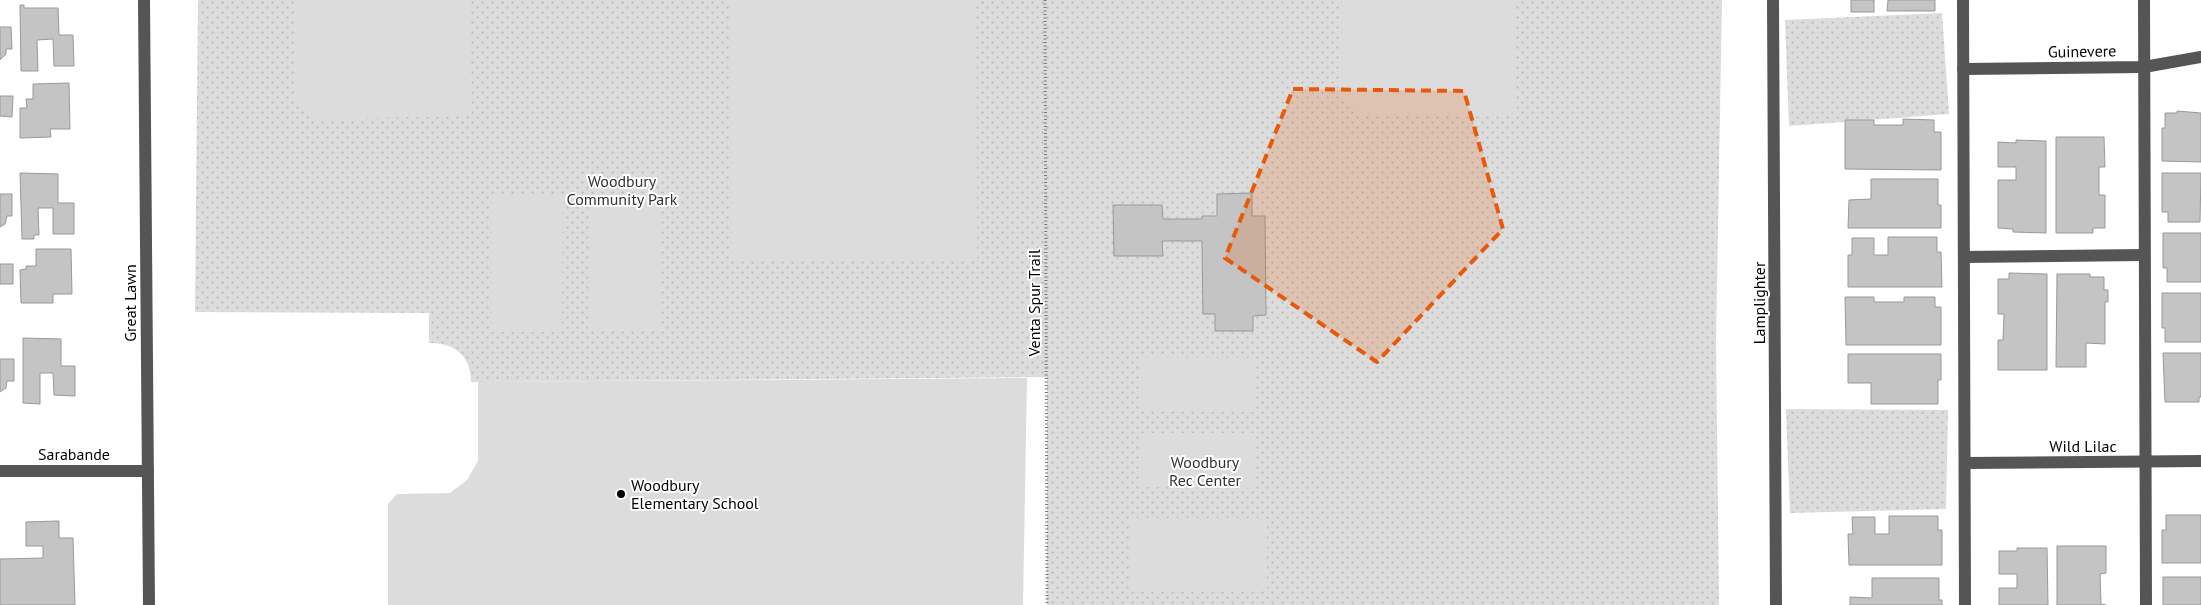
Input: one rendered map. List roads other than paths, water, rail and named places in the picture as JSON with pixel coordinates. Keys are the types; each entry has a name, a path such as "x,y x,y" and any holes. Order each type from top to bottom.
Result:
{"street":[{"name":"Great Lawn","path":"144,0 149,605"},
{"name":"Lamplighter","path":"1774,0 1776,605"},
{"path":"1963,0 1965,605"},
{"path":"2144,0 2144,462 2146,605"},
{"name":"Guinevere","path":"1963,69 2144,67 2201,57"},
{"path":"1964,257 2144,255"},
{"name":"Wild Lilac","path":"1965,463 2201,461"},
{"name":"Sarabande","path":"0,471 148,470"}],"place":[{"name":"Woodbury Elementary School","path":"621,494"}],"park label":[{"name":"Woodbury Community Park","path":"622,190"},
{"name":"Woodbury Rec Center","path":"1205,471"}]}
